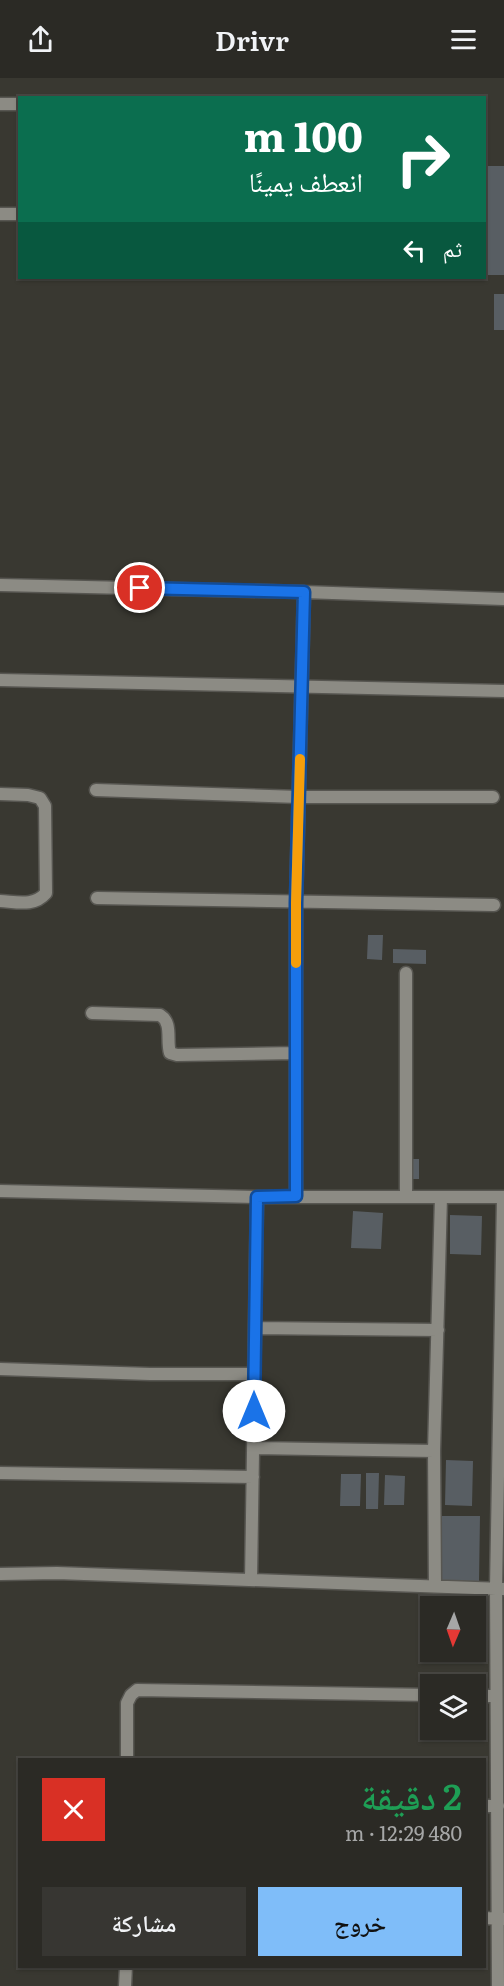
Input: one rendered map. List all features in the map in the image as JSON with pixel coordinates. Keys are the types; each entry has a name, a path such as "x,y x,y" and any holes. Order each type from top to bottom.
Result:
{"street":[{"path":"0,104 18,104"},
{"path":"0,213 18,214"},
{"path":"0,585 504,599"},
{"path":"296,1196 296,903 304,592"},
{"path":"0,680 504,691"},
{"path":"96,790 299,797 493,797"},
{"path":"0,794 40,798 45,806 46,893 40,900 29,902 0,901"},
{"path":"97,898 494,905"},
{"path":"406,973 406,1196"},
{"path":"92,1013 160,1015 168,1023 167,1044 170,1053 177,1055 295,1053"},
{"path":"0,1191 257,1197 504,1197 500,1588 496,1696 501,1919 498,1986"},
{"path":"251,1580 257,1197"},
{"path":"435,1586 434,1451 441,1197"},
{"path":"255,1328 438,1330"},
{"path":"0,1369 150,1374 254,1374"},
{"path":"254,1448 434,1451"},
{"path":"0,1473 253,1477"},
{"path":"0,1574 57,1573 500,1588"},
{"path":"128,1758 127,1703 137,1690 420,1695"},
{"path":"486,1696 496,1696"},
{"path":"486,1806 498,1806"},
{"path":"486,1918 501,1919"},
{"path":"125,1986 126,1968"}],"building":[{"path":"486,166 504,166 504,275 486,275"},
{"path":"494,294 504,294 504,330 494,330"},
{"path":"368,935 383,935 382,960 367,959"},
{"path":"393,949 426,950 426,964 393,963"},
{"path":"407,1159 419,1159 419,1179 407,1179"},
{"path":"353,1211 383,1213 381,1249 351,1248"},
{"path":"450,1215 482,1216 481,1255 450,1254"},
{"path":"446,1460 473,1461 472,1506 445,1505"},
{"path":"366,1473 379,1473 378,1509 366,1509"},
{"path":"341,1474 361,1474 360,1506 340,1506"},
{"path":"385,1475 405,1476 404,1505 384,1505"},
{"path":"440,1516 480,1516 479,1582 439,1581"}],"slow traffic":[{"path":"296,963 300,759"}],"route":[{"path":"140,588 304,592 296,903 296,1196 257,1197 254,1411"}]}
